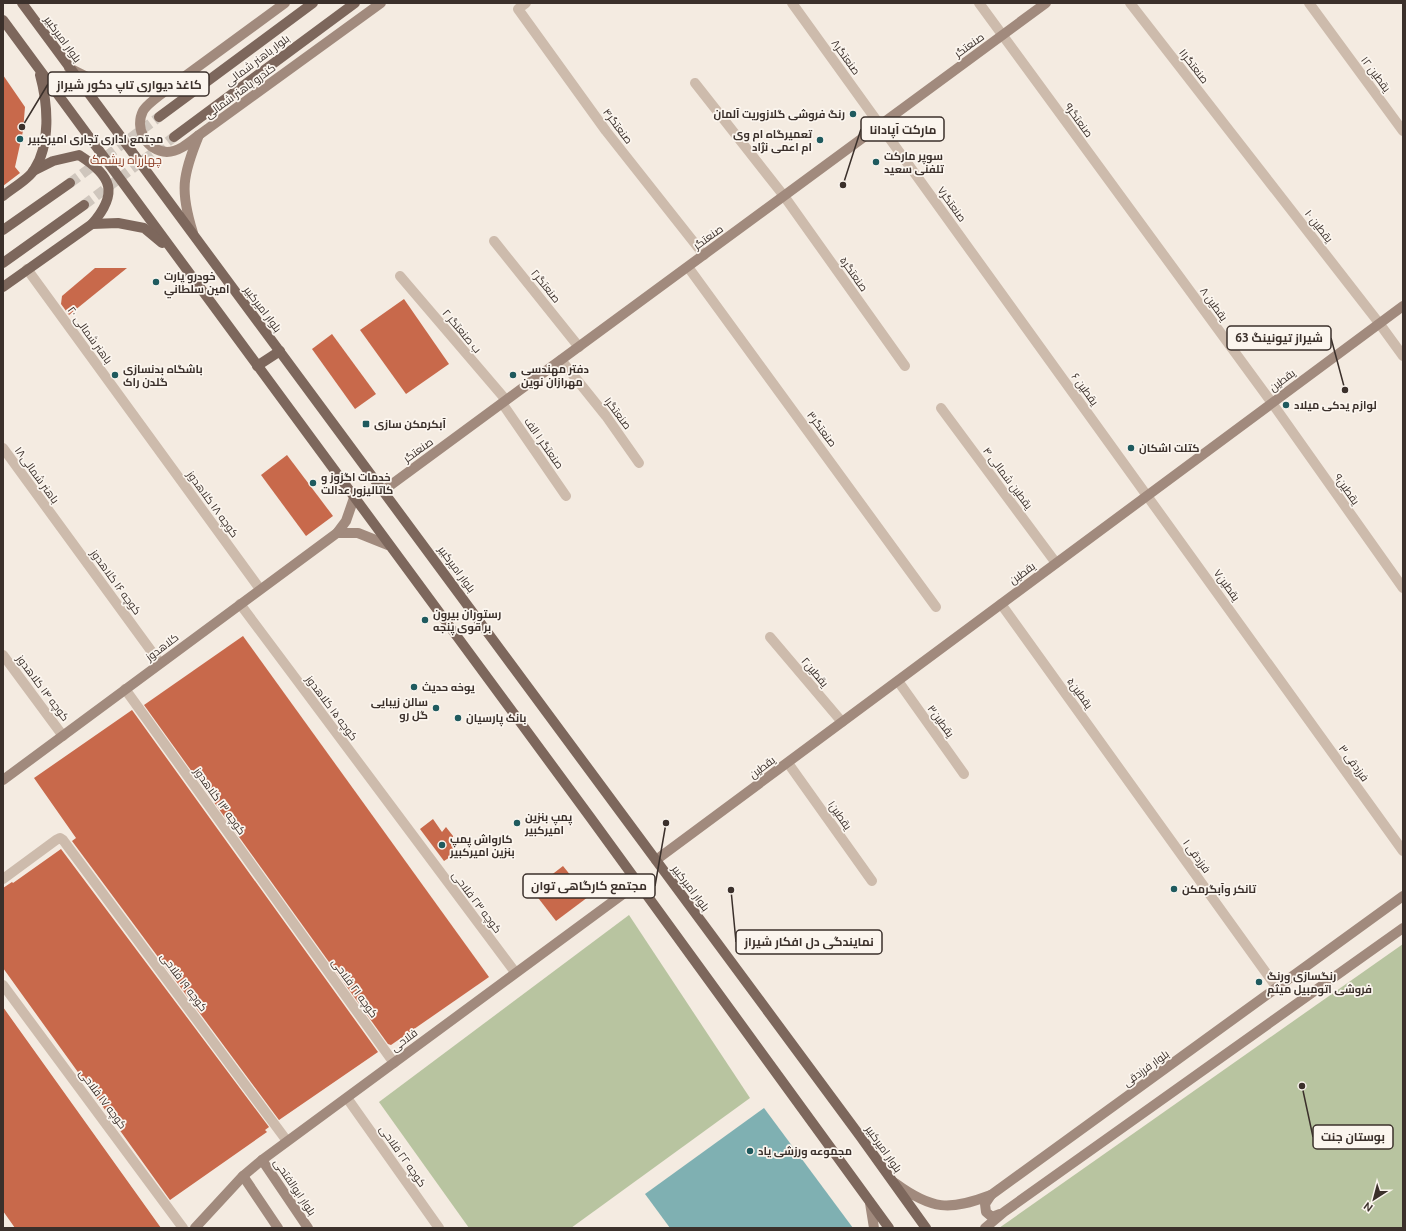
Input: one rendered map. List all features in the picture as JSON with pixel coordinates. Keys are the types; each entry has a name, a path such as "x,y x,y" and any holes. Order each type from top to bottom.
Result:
{"main road":[{"name":"بلوار امیرکبیر","path":"22,3 195,239 384,490 855,1129 926,1228"},
{"name":"بلوار باهنر شمالی","path":"159,116 313,3"},
{"name":"بلوار باهنر شمالی","path":"174,137 355,3"},
{"path":"3,20 38,71 175,253 388,545 638,883 888,1228"},
{"path":"33,171 45,137 47,110 38,71"},
{"path":"3,196 33,171 53,161 79,155 97,167 104,177 109,190 105,206 92,224 3,287"},
{"path":"3,230 70,183"},
{"path":"3,263 84,205"},
{"path":"92,224 118,223 144,228 175,253"},
{"path":"257,366 280,351"}],"street":[{"path":"69,68 97,82 119,88 145,90 174,85 285,3"},
{"name":"کندرو باهنر شمالی","path":"174,85 143,110 140,121 141,132 146,142 156,149 167,152 178,150 199,136 382,3"},
{"name":"صنعتگر۸","path":"792,3 880,126"},
{"name":"صنعتگر۹","path":"978,3 1137,220"},
{"name":"صنعتگر","path":"384,490 1046,3"},
{"name":"صنعتگر۱۱","path":"1130,3 1240,143"},
{"name":"یقطین ۱۲","path":"1308,3 1403,131"},
{"name":"صنعتگر۴","path":"522,6 606,131 704,255"},
{"name":"صنعتگر۵","path":"695,84 784,196 905,366"},
{"name":"صنعتگر۷","path":"880,126 1004,297"},
{"path":"195,239 185,208 183,181 188,161 199,136"},
{"name":"یقطین ۱۰","path":"1240,143 1403,356"},
{"name":"یقطین ۸","path":"1137,220 1272,403"},
{"name":"صنعتگر۲","path":"494,241 579,346"},
{"name":"صنعتگر۳","path":"688,266 936,606"},
{"name":"۲۰ باهنر شمالی","path":"27,269 147,434"},
{"name":"۲ ب صنعتگر","path":"400,276 504,402"},
{"name":"یقطین ۶","path":"1004,297 1148,495"},
{"name":"یقطین","path":"656,860 1403,306"},
{"name":"صنعتگر۱","path":"561,360 606,416 639,463"},
{"name":"صنعتگر ۱ الف","path":"504,402 566,496"},
{"name":"یقطین۹","path":"1272,403 1403,588"},
{"name":"یقطین شمالی ۴","path":"941,408 1056,563"},
{"name":"کوچه ۱۸ کلاهدوز","path":"147,434 260,589"},
{"name":"باهنر شمالی۱۸","path":"3,448 52,516"},
{"name":"یقطین۷","path":"1148,495 1286,688"},
{"name":"کلاهدوز","path":"3,780 337,533 346,521 354,498"},
{"name":"کوچه ۱۶ کلاهدوز","path":"52,516 160,663"},
{"path":"337,533 358,533 388,545"},
{"name":"کوچه ۱۵ کلاهدوز","path":"240,604 405,826"},
{"name":"یقطین۵","path":"1001,604 1139,796"},
{"name":"یقطین۲","path":"770,637 842,722"},
{"name":"کوچه ۱۴ کلاهدوز","path":"3,655 63,736"},
{"name":"یقطین۳","path":"898,681 964,774"},
{"name":"فرزدقی ۳","path":"1286,688 1403,851"},
{"name":"کوچه ۱۳ کلاهدوز","path":"125,689 296,927"},
{"name":"یقطین۱","path":"788,763 872,881"},
{"name":"فرزدقی ۱","path":"1139,796 1277,988"},
{"name":"کوچه ۲۳ فلاحی","path":"405,826 515,972"},
{"name":"کوچه ۱۹ فلاحی","path":"3,879 60,838 287,1141"},
{"name":"فلاحی","path":"195,1228 242,1176 262,1160 515,972 638,883"},
{"name":"بلوار فرزدقی","path":"892,1181 919,1199 942,1206 964,1205 991,1195 1403,896"},
{"name":"کوچه ۲۱ فلاحی","path":"296,927 394,1063"},
{"path":"985,1228 1004,1212 1403,928"},
{"name":"کوچه ۱۷ فلاحی","path":"3,985 183,1228"},
{"name":"کوچه ۲۲ فلاحی","path":"347,1098 439,1228"},
{"name":"بلوار ابوالفتحی","path":"262,1160 308,1228"},
{"path":"242,1176 278,1228"},
{"path":"991,1195 985,1204 987,1213 994,1217 1004,1212"},
{"path":"870,1203 874,1228"}],"green space":[{"path":"629,915 750,1098 571,1228 469,1228 379,1102"},
{"path":"1403,944 1403,1228 999,1228"}],"water":[{"name":"مجموعه ورزشی یاد","path":"764,1108 853,1228 670,1228 645,1194"}],"building":[{"path":"3,75 25,107 23,131 15,167 20,173 3,186"},
{"path":"95,268 127,268 69,315 61,304 62,296"},
{"path":"404,299 449,364 406,394 360,330"},
{"path":"332,334 376,394 355,409 312,349"},
{"path":"287,455 333,516 306,536 261,475"},
{"path":"243,636 489,977 391,1045 388,1044 144,705"},
{"path":"132,710 378,1052 279,1120 72,841 76,838 34,778"},
{"name":"کارواش پمپ بنزین امیرکبیر","path":"433,819 442,832 446,827 453,836 453,855 444,861 420,829"},
{"path":"61,849 269,1127 265,1130 267,1132 170,1200 3,968 3,888 12,882 13,883"},
{"path":"563,866 588,897 556,921 532,890"},
{"path":"3,1007 161,1228 15,1228 3,1211"}],"tunnel":[{"path":"70,183 159,117"},
{"path":"84,205 174,137"}],"place":[{"name":"رنگ فروشی گلازوریت آلمان","path":"853,114"},
{"name":"کاغذ دیواری تاپ دکور شیراز","path":"22,127"},
{"name":"مجتمع اداری تجاری امیرکبیر","path":"20,139"},
{"name":"تعمیرگاه ام وی ام اعمی نژاد","path":"820,140"},
{"name":"سوپر مارکت تلفنی سعید","path":"876,162"},
{"name":"مارکت آپادانا","path":"843,185"},
{"name":"خودرو پارت امين سلطاني","path":"156,282"},
{"name":"باشگاه بدنسازی گلدن راک","path":"115,375"},
{"name":"دفتر مهندسی مهرازان نوین","path":"513,375"},
{"name":"شیراز تیونینگ 63","path":"1345,390"},
{"name":"لوازم یدکی میلاد","path":"1286,405"},
{"name":"آبکرمکن سازی","path":"366,424"},
{"name":"کتلت اشکان","path":"1131,448"},
{"name":"خدمات اگزوز و کاتالیزور عدالت","path":"313,483"},
{"name":"رستوران بیرون بر قوی پنجه","path":"425,620"},
{"name":"یوخه حدیث","path":"414,687"},
{"name":"سالن زیبایی گل رو","path":"436,708"},
{"name":"بانک پارسیان","path":"458,718"},
{"name":"پمپ بنزین امیرکبیر","path":"517,823"},
{"name":"مجتمع کارگاهی توان","path":"666,823"},
{"name":"کارواش پمپ بنزین امیرکبیر","path":"442,845"},
{"name":"تانکر وآبگرمکن","path":"1174,889"},
{"name":"نمایندگی دل افکار شیراز","path":"731,890"},
{"name":"رنگسازی ورنگ فروشی اتومبیل میثم","path":"1259,982"},
{"name":"بوستان جنت","path":"1302,1086"},
{"name":"مجموعه ورزشی یاد","path":"750,1151"}],"district":[{"name":"چهارراه ریشمک","path":"126,160"}]}
